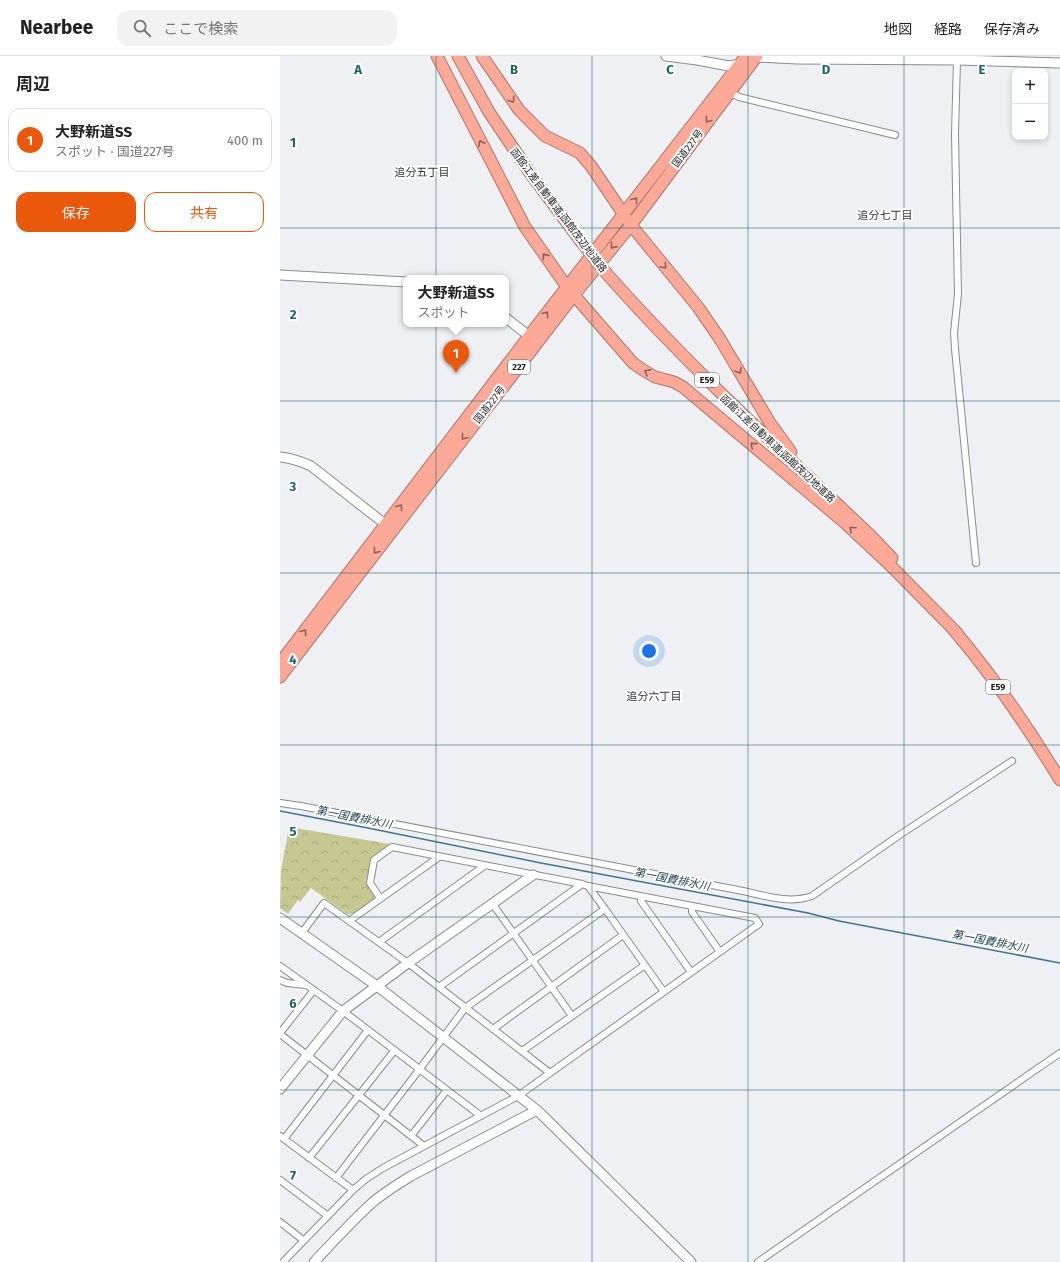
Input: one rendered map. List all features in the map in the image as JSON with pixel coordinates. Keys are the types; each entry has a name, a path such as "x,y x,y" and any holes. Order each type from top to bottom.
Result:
{"highway":[{"path":"437,56 525,227 570,291 633,363 655,377 674,382 682,387 895,566"},
{"name":"函館江差自動車道;函館茂辺地道路","path":"458,56 489,112 530,173 607,274 633,304 704,377 872,537 895,566 957,633 983,665 1037,742 1060,780"},
{"path":"482,56 519,110 545,136 580,153 591,166 630,225 698,307 720,339 770,423 813,480"},
{"name":"国道227号","path":"570,291 630,225 729,92 750,58"},
{"name":"国道227号","path":"280,663 389,527 570,291 624,215 750,58"},
{"name":"国道227号","path":"280,677 389,527"}],"street":[{"path":"666,56 728,66 750,58 912,58 957,60 1003,58 1060,63"},
{"path":"957,60 955,134 958,294 954,333 976,563"},
{"path":"729,92 739,97 895,135"},
{"path":"280,275 403,282"},
{"path":"509,320 533,339"},
{"path":"280,457 300,460 311,466 389,527"},
{"path":"280,802 673,877 774,898 796,900 812,896 900,834 1012,761"},
{"path":"283,1262 353,1190 366,1179 383,1168 518,1096 759,924 755,918 641,897 392,847 374,860 370,883 380,898"},
{"path":"349,921 439,857"},
{"path":"379,942 484,866"},
{"path":"280,1089 343,1011 533,875"},
{"path":"585,885 664,992"},
{"path":"439,987 585,885"},
{"path":"641,897 641,901 691,972"},
{"path":"301,934 324,903 408,963 550,1073"},
{"path":"492,903 572,1016"},
{"path":"692,906 692,912 720,952"},
{"path":"336,1178 465,1008 604,909"},
{"path":"280,918 377,986 442,1038 537,1110 691,1262"},
{"path":"493,1029 623,935"},
{"path":"522,1051 645,965"},
{"path":"280,966 343,1011 481,1116"},
{"path":"280,980 287,983 308,985"},
{"path":"314,990 280,1034 424,1146"},
{"path":"353,1190 282,1138 333,1076 368,1030"},
{"path":"309,1158 394,1051"},
{"path":"758,1262 1060,1054"},
{"path":"411,1136 447,1090"},
{"path":"314,1262 350,1224 373,1202 393,1186 537,1110"},
{"path":"280,1180 328,1216"},
{"path":"280,1222 303,1240"}],"green space":[{"path":"289,827 390,844 371,858 366,884 374,894 374,899 354,914 347,914 311,888 300,902 298,900 288,914 280,908 281,871"}],"waterway":[{"name":"第一国費排水川","path":"280,811 1060,963"}],"place":[{"name":"大野新道SS","path":"456,373"}],"district":[{"name":"追分五丁目","path":"422,172"},
{"name":"追分七丁目","path":"885,215"},
{"name":"追分六丁目","path":"654,696"}]}
